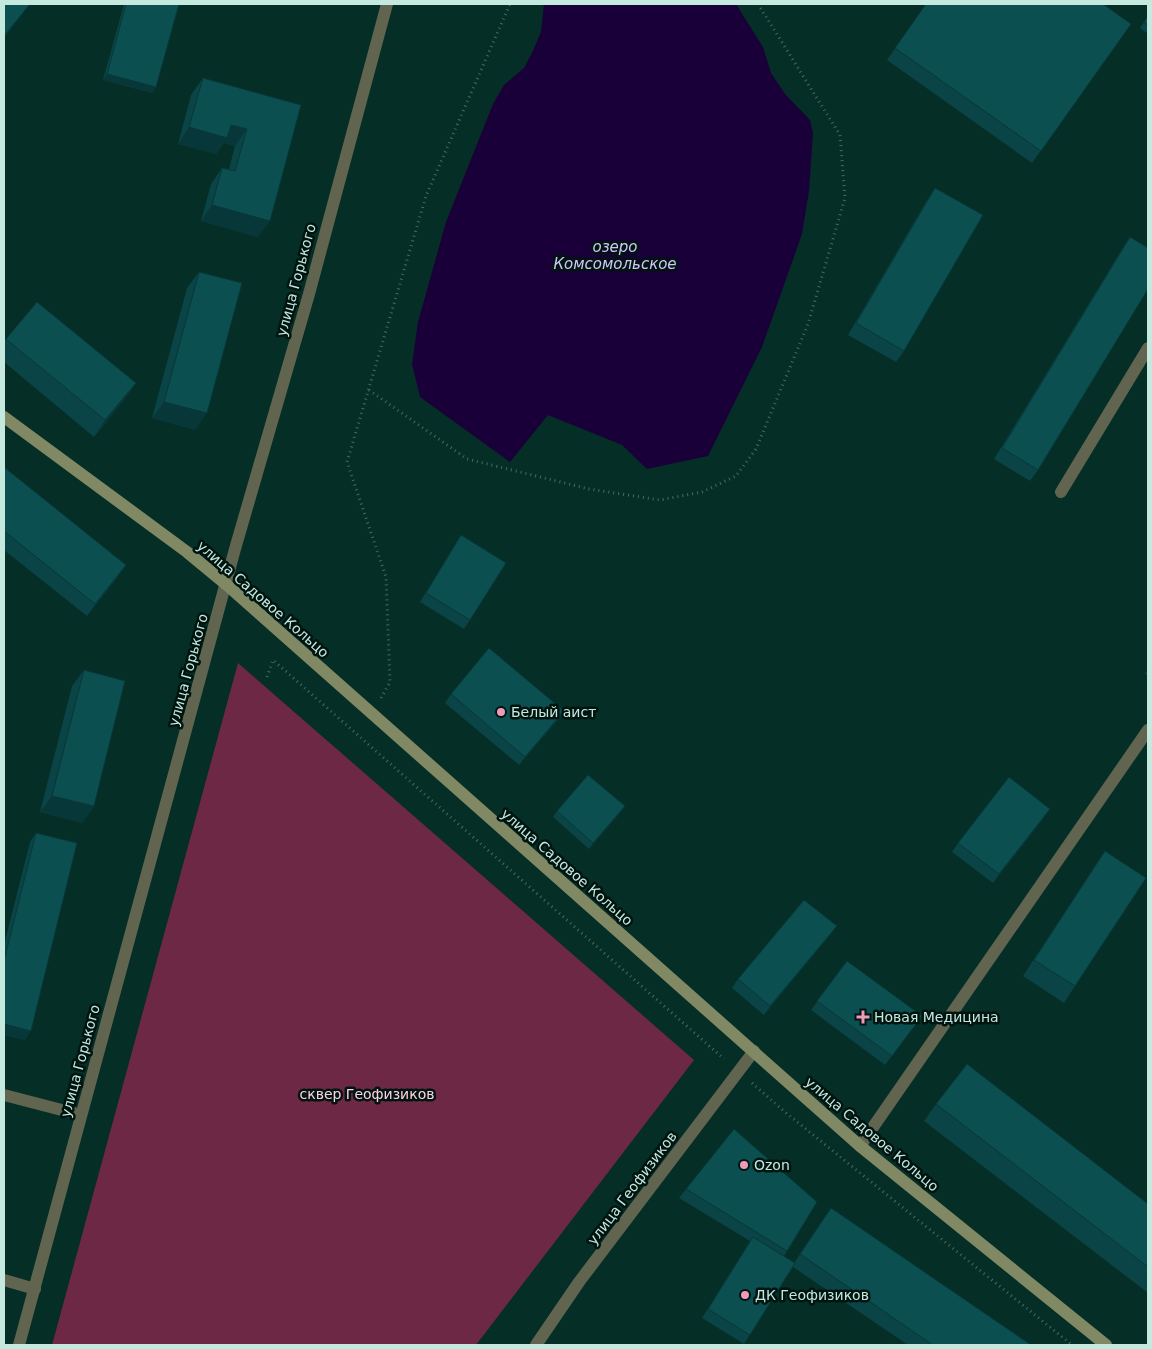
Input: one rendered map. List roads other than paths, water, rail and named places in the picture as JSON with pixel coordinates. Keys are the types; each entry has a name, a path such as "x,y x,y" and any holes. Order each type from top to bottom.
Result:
{"main road":[{"name":"улица Садовое Кольцо","path":"4,417 187,552 227,585 860,1146 1106,1345"}],"street":[{"name":"улица Горького","path":"20,1345 81,1115 387,4"},
{"path":"1062,492 1148,348"},
{"path":"860,1146 1148,730"},
{"name":"улица Геофизиков","path":"536,1345 579,1282 754,1051"},
{"path":"4,1095 81,1115"},
{"path":"4,1280 35,1288"}],"water":[{"name":"озеро Комсомольское","path":"544,4 736,4 763,47 771,73 785,94 810,120 813,133 809,191 802,234 762,347 708,456 647,469 622,445 548,415 510,462 420,397 412,364 418,322 446,222 493,104 504,85 524,68 532,53 541,32"}],"place":[{"name":"Белый аист","path":"501,712"},
{"name":"Новая Медицина","path":"863,1017"},
{"name":"Ozon","path":"744,1165"},
{"name":"ДК Геофизиков","path":"745,1295"}],"park label":[{"name":"cквер Геофизиков","path":"367,1094"}]}
